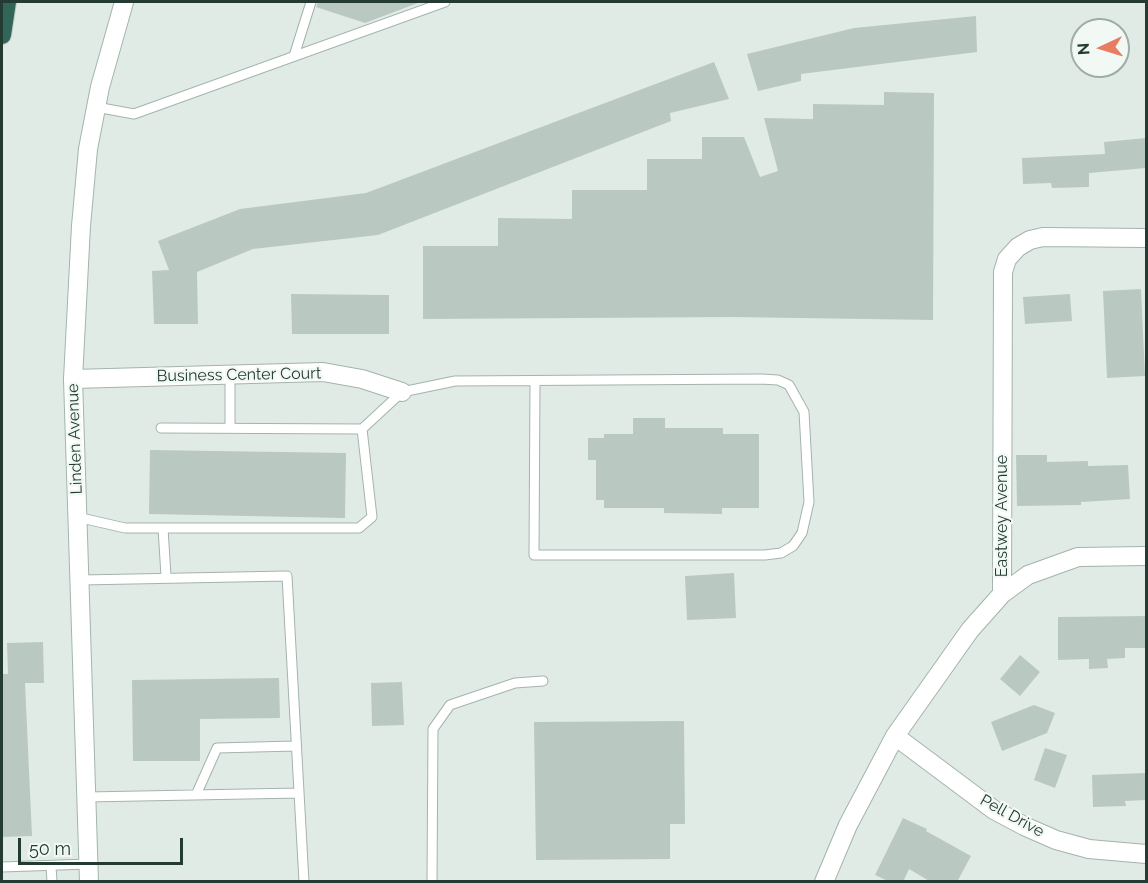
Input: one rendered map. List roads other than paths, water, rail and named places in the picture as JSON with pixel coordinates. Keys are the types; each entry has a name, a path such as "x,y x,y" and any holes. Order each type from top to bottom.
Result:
{"highway":[{"path":"2,35 7,2"}],"street":[{"name":"Linden Avenue","path":"89,873 73,379 81,226 88,149 96,107 124,2"},
{"name":"Eastwey Avenue","path":"824,882 848,825 895,736 956,648 1002,594 1004,272 1007,259 1017,246 1042,237 1146,238"},
{"name":"Business Center Court","path":"73,379 323,372 362,379 402,392"},
{"path":"1002,594 1028,575 1078,557 1146,555"},
{"name":"Pell Drive","path":"895,736 994,810 1024,826 1056,840 1089,849 1146,854"}],"lane":[{"path":"294,56 311,2"},
{"path":"96,107 134,114 445,2"},
{"path":"230,375 230,428"},
{"path":"161,429 362,429 402,392 455,381 761,379 778,381 789,385 804,412 807,429 809,502 802,533 787,549 765,555 534,555 535,382"},
{"path":"77,517 125,528 359,528 372,517 362,429"},
{"path":"163,528 166,576"},
{"path":"81,580 166,576 287,576 304,882"},
{"path":"432,882 433,729 450,705 515,683 543,681"},
{"path":"196,795 217,748 296,746"},
{"path":"87,797 299,793"},
{"path":"51,866 52,882"},
{"path":"2,867 51,866 89,873"}]}
